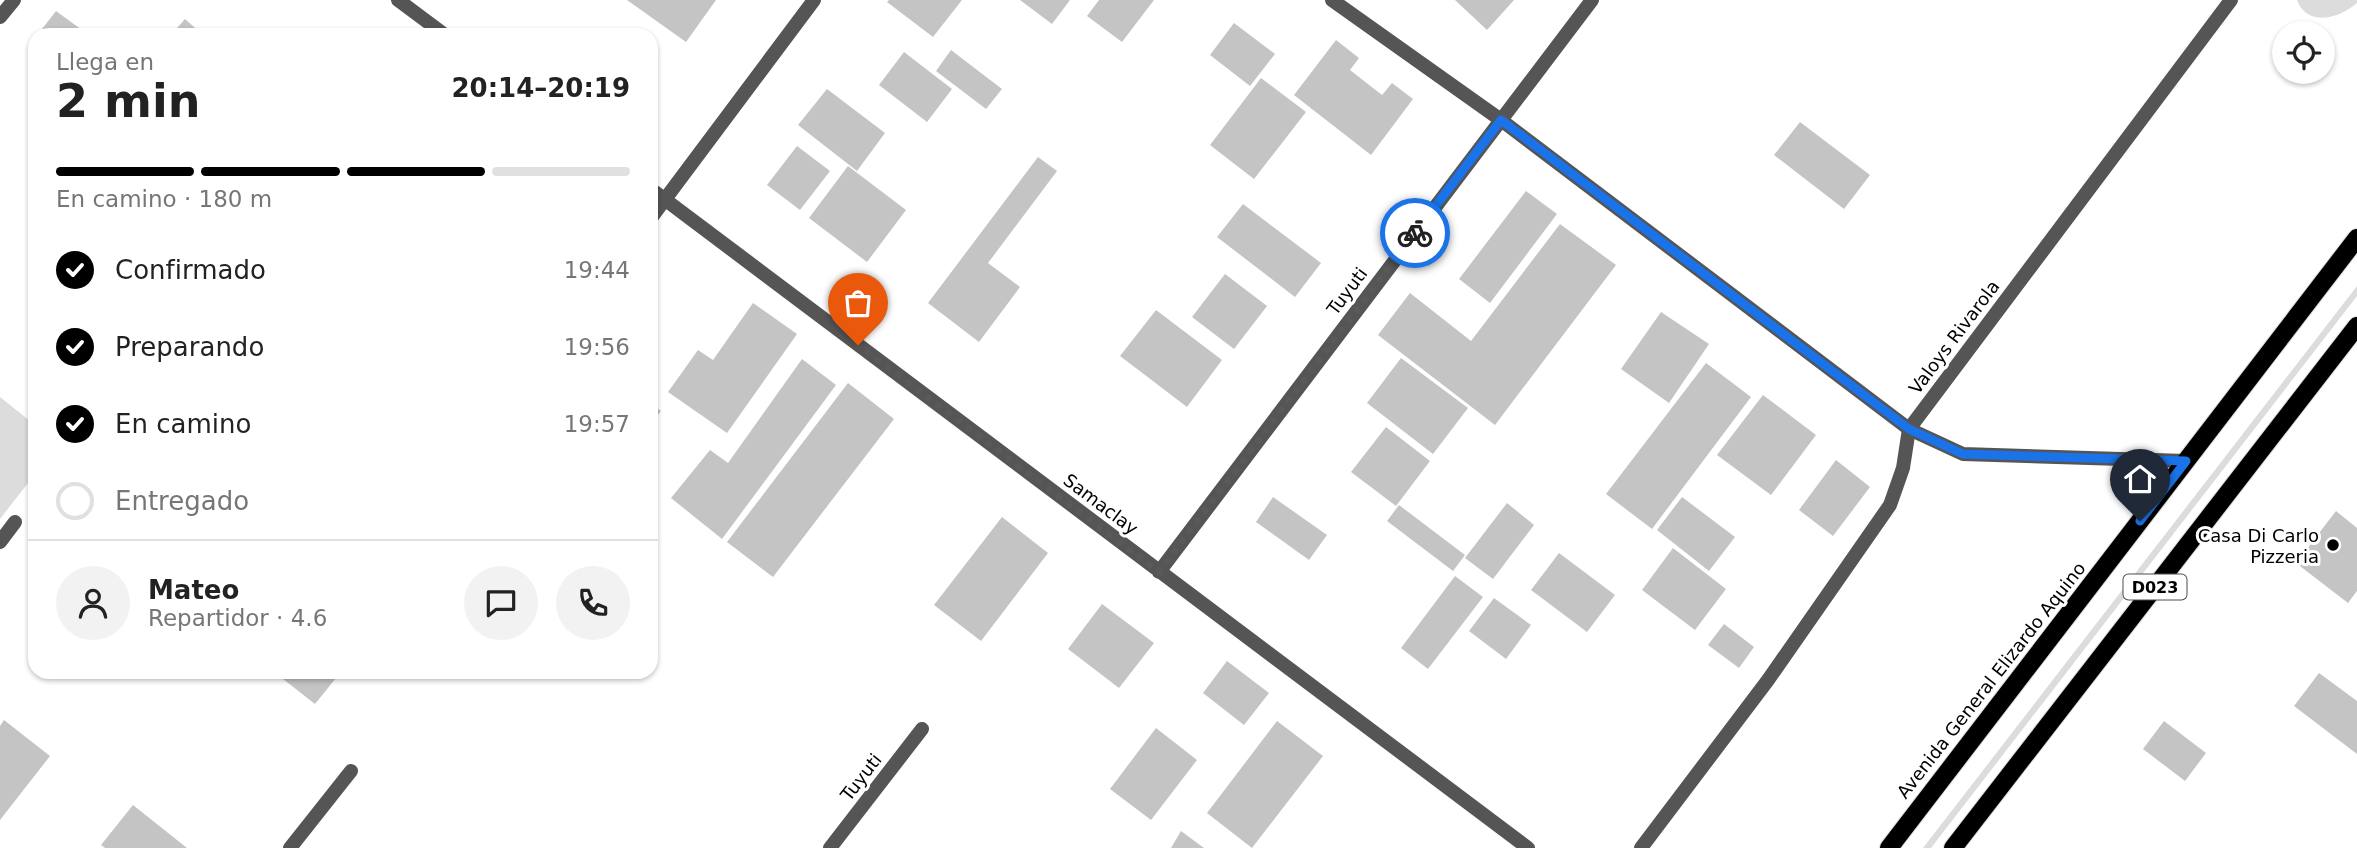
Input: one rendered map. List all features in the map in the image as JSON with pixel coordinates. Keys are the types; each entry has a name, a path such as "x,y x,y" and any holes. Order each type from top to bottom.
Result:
{"main road":[{"name":"Avenida General Elizardo Aquino","path":"1889,848 2357,238"},
{"name":"D023","path":"1953,848 2357,326"}],"street":[{"path":"0,18 14,0"},
{"path":"398,0 436,28"},
{"path":"658,209 814,0"},
{"path":"1332,0 1501,120 1909,429 1963,454 2186,461"},
{"name":"Tuyuti","path":"1159,572 1592,0"},
{"name":"Valoys Rivarola","path":"1641,848 1768,680 1890,505 1903,468 1909,429 2231,0"},
{"name":"Samaclay","path":"658,195 1528,848"},
{"path":"0,542 15,522"},
{"name":"Tuyuti","path":"830,848 922,729"},
{"path":"290,848 351,771"}],"shaded area":[{"path":"2297,0 2357,0 2357,3 2350,9 2324,18 2308,14"},
{"path":"2357,286 2357,296 1931,848 1923,848"},
{"path":"0,397 28,419 28,483 0,519"}],"building":[{"path":"627,0 716,0 686,42"},
{"path":"962,0 933,37 887,2"},
{"path":"1020,0 1070,0 1052,24"},
{"path":"1099,0 1154,0 1122,42 1087,16"},
{"path":"1455,0 1514,0 1487,30"},
{"path":"56,11 79,28 43,28"},
{"path":"185,19 195,28 177,28"},
{"path":"1234,23 1275,54 1250,86 1210,55"},
{"path":"1336,40 1359,58 1350,70 1382,95 1392,83 1413,99 1371,155 1294,95"},
{"path":"951,50 1002,89 986,109 936,71"},
{"path":"904,52 952,89 927,122 879,85"},
{"path":"1261,78 1306,112 1254,179 1210,145"},
{"path":"827,89 885,133 857,171 798,125"},
{"path":"1800,122 1870,175 1844,209 1774,155"},
{"path":"797,146 830,171 800,210 767,185"},
{"path":"1038,157 1057,171 988,263 1020,287 979,342 928,303"},
{"path":"848,166 906,210 867,262 809,218"},
{"path":"1526,191 1557,214 1490,303 1459,279"},
{"path":"1243,204 1321,263 1295,297 1217,237"},
{"path":"1560,224 1616,265 1495,425 1378,335 1410,293 1471,341"},
{"path":"1225,274 1267,306 1234,349 1192,317"},
{"path":"753,303 797,334 727,433 668,392 698,350 713,360"},
{"path":"1156,310 1222,360 1187,407 1120,356"},
{"path":"1661,312 1709,344 1669,403 1621,369"},
{"path":"1401,358 1468,408 1433,454 1367,403"},
{"path":"802,359 836,385 722,539 671,498 710,450 728,463"},
{"path":"1706,363 1751,397 1652,529 1606,494"},
{"path":"848,383 894,419 773,577 727,542"},
{"path":"1763,395 1816,435 1771,495 1717,455"},
{"path":"1386,427 1430,461 1396,506 1351,472"},
{"path":"1836,460 1870,487 1833,536 1799,510"},
{"path":"1273,497 1327,535 1309,560 1256,522"},
{"path":"1682,497 1735,537 1709,571 1657,530"},
{"path":"1507,503 1534,525 1493,579 1465,558"},
{"path":"1399,505 1465,555 1453,571 1387,521"},
{"name":"Casa Di Carlo Pizzeria","path":"2336,511 2357,528 2357,591 2348,603 2296,563"},
{"path":"1002,517 1048,553 981,641 934,605"},
{"path":"1673,548 1726,589 1695,630 1642,590"},
{"path":"1559,553 1615,595 1587,632 1531,590"},
{"path":"1455,576 1483,597 1428,669 1401,648"},
{"path":"1494,598 1531,625 1506,659 1469,631"},
{"path":"1102,604 1154,643 1119,688 1068,649"},
{"path":"1724,624 1754,647 1739,668 1708,645"},
{"path":"1227,661 1269,693 1244,725 1203,693"},
{"path":"2319,673 2357,701 2357,754 2294,706"},
{"path":"283,679 335,679 315,704"},
{"path":"4,720 50,756 0,820 0,726"},
{"path":"1277,721 1323,756 1252,848 1207,813"},
{"path":"2164,721 2206,753 2185,781 2143,749"},
{"path":"1156,728 1197,760 1151,820 1110,789"},
{"path":"133,805 187,848 105,848 101,845"},
{"path":"1181,831 1204,848 1171,848"}],"way so far":[{"path":"858,345 1159,572 1415,233"}],"place":[{"name":"Casa Di Carlo Pizzeria","path":"2333,545"}],"route":[{"path":"1415,233 1501,120 1909,429 1963,454 2186,461 2140,521"}]}
